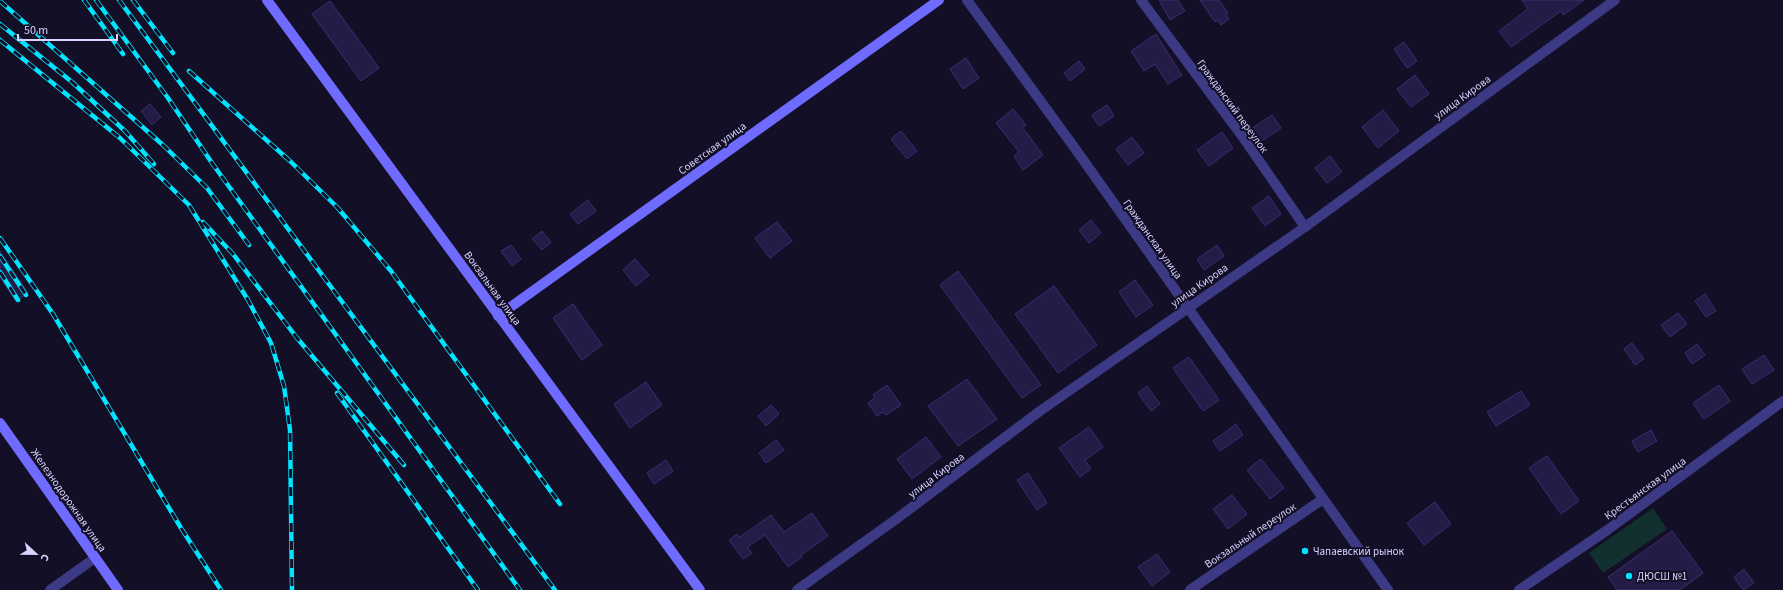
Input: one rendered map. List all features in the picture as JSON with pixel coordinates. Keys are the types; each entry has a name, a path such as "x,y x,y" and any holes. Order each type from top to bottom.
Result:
{"street":[{"name":"Вокзальная улица","path":"267,0 700,590"},
{"name":"Советская улица","path":"498,316 939,0"},
{"name":"Гражданская улица","path":"967,0 1074,147 1388,590"},
{"name":"Гражданский переулок","path":"1141,0 1242,136 1305,227"},
{"name":"улица Кирова","path":"797,590 895,520 1040,411 1305,227 1615,0"},
{"name":"Крестьянская улица","path":"1519,590 1606,531 1783,401"},
{"name":"Железнодорожная улица","path":"0,423 118,590"},
{"name":"Вокзальный переулок","path":"1190,590 1323,499"},
{"path":"50,590 95,558"}],"green space":[{"path":"1653,508 1667,529 1603,573 1589,553"}],"building":[{"path":"1159,0 1178,0 1185,11 1170,20"},
{"path":"1200,0 1219,0 1228,13 1226,15 1229,19 1221,25 1218,20 1215,22"},
{"path":"1522,0 1584,0 1563,15 1561,11 1511,47 1499,31 1528,9"},
{"path":"330,1 379,68 361,81 312,14"},
{"path":"1156,34 1182,75 1168,84 1155,64 1144,71 1131,51"},
{"path":"1404,42 1417,61 1407,68 1394,49"},
{"path":"966,58 979,78 963,89 950,69"},
{"path":"1079,61 1085,69 1070,81 1064,73"},
{"path":"1415,75 1429,94 1411,107 1397,89"},
{"path":"150,104 161,117 152,125 141,111"},
{"path":"1107,105 1114,116 1099,126 1092,115"},
{"path":"1013,109 1026,125 1023,128 1043,155 1023,170 1014,156 1019,152 996,123"},
{"path":"1383,110 1399,131 1378,148 1362,127"},
{"path":"1272,115 1281,128 1260,142 1251,129"},
{"path":"901,131 917,151 907,159 891,139"},
{"path":"1222,132 1233,148 1209,166 1197,150"},
{"path":"1132,137 1144,153 1128,165 1116,149"},
{"path":"1330,156 1342,172 1327,183 1315,168"},
{"path":"1269,196 1281,214 1265,226 1252,208"},
{"path":"588,200 596,211 578,224 570,214"},
{"path":"1091,220 1101,233 1089,243 1079,230"},
{"path":"777,222 792,241 770,258 755,238"},
{"path":"542,231 551,242 542,250 532,239"},
{"path":"511,245 521,259 512,266 501,251"},
{"path":"1217,245 1224,256 1204,270 1197,259"},
{"path":"0,251 28,293 16,301 0,277"},
{"path":"635,259 649,275 636,286 623,270"},
{"path":"958,271 1041,385 1022,398 940,285"},
{"path":"1135,280 1153,305 1136,317 1119,292"},
{"path":"1054,286 1097,345 1058,373 1015,314"},
{"path":"1705,294 1716,311 1706,317 1695,301"},
{"path":"573,304 602,345 582,360 553,318"},
{"path":"1678,313 1687,324 1670,337 1661,325"},
{"path":"1632,343 1644,359 1635,365 1624,349"},
{"path":"1697,344 1705,355 1692,364 1685,353"},
{"path":"1764,355 1774,370 1752,384 1742,369"},
{"path":"1189,357 1219,400 1203,411 1173,368"},
{"path":"967,379 997,419 958,446 928,406"},
{"path":"646,382 662,405 630,428 614,404"},
{"path":"887,385 901,405 886,415 883,412 877,416 868,403 875,398 873,395"},
{"path":"1719,385 1730,401 1704,419 1693,403"},
{"path":"1147,386 1160,404 1151,411 1138,393"},
{"path":"1521,391 1530,405 1496,426 1487,412"},
{"path":"771,405 779,414 766,426 758,416"},
{"path":"1236,424 1243,435 1220,451 1213,441"},
{"path":"1089,427 1103,447 1085,460 1091,469 1080,477 1059,448"},
{"path":"1651,430 1657,441 1638,452 1632,441"},
{"path":"926,437 941,457 912,479 897,459"},
{"path":"776,440 784,450 766,463 759,453"},
{"path":"1547,456 1579,501 1561,514 1529,468"},
{"path":"1261,459 1284,488 1270,499 1247,470"},
{"path":"666,460 673,471 654,484 647,473"},
{"path":"1028,473 1047,503 1037,510 1017,480"},
{"path":"1232,495 1247,514 1228,529 1213,509"},
{"path":"1435,502 1451,524 1424,545 1407,523"},
{"path":"812,513 828,536 801,555 802,557 788,567 765,535 747,547 752,553 743,559 729,540 737,534 740,537 771,515 784,532"},
{"path":"1672,531 1703,573 1680,590 1617,590 1608,577"},
{"path":"1157,554 1170,572 1152,586 1138,567"},
{"path":"1744,569 1754,583 1743,590 1734,577"}],"railway":[{"path":"84,0 123,54"},
{"path":"96,0 168,98 212,163 520,590"},
{"path":"119,0 555,590"},
{"path":"133,0 173,53"},
{"path":"0,1 163,145 207,188 249,245"},
{"path":"0,24 72,82 125,131 154,164"},
{"path":"0,40 120,138 189,205 248,300 271,343 284,386 290,430 292,590"},
{"path":"189,71 290,161 337,207 391,271 560,504"},
{"path":"203,222 233,254 297,338 404,465"},
{"path":"0,238 53,314 181,528 221,590"},
{"path":"0,256 26,295"},
{"path":"0,272 18,300"},
{"path":"337,393 478,590"}],"place":[{"name":"Чапаевский рынок","path":"1305,551"},
{"name":"ДЮСШ №1","path":"1629,576"}]}
